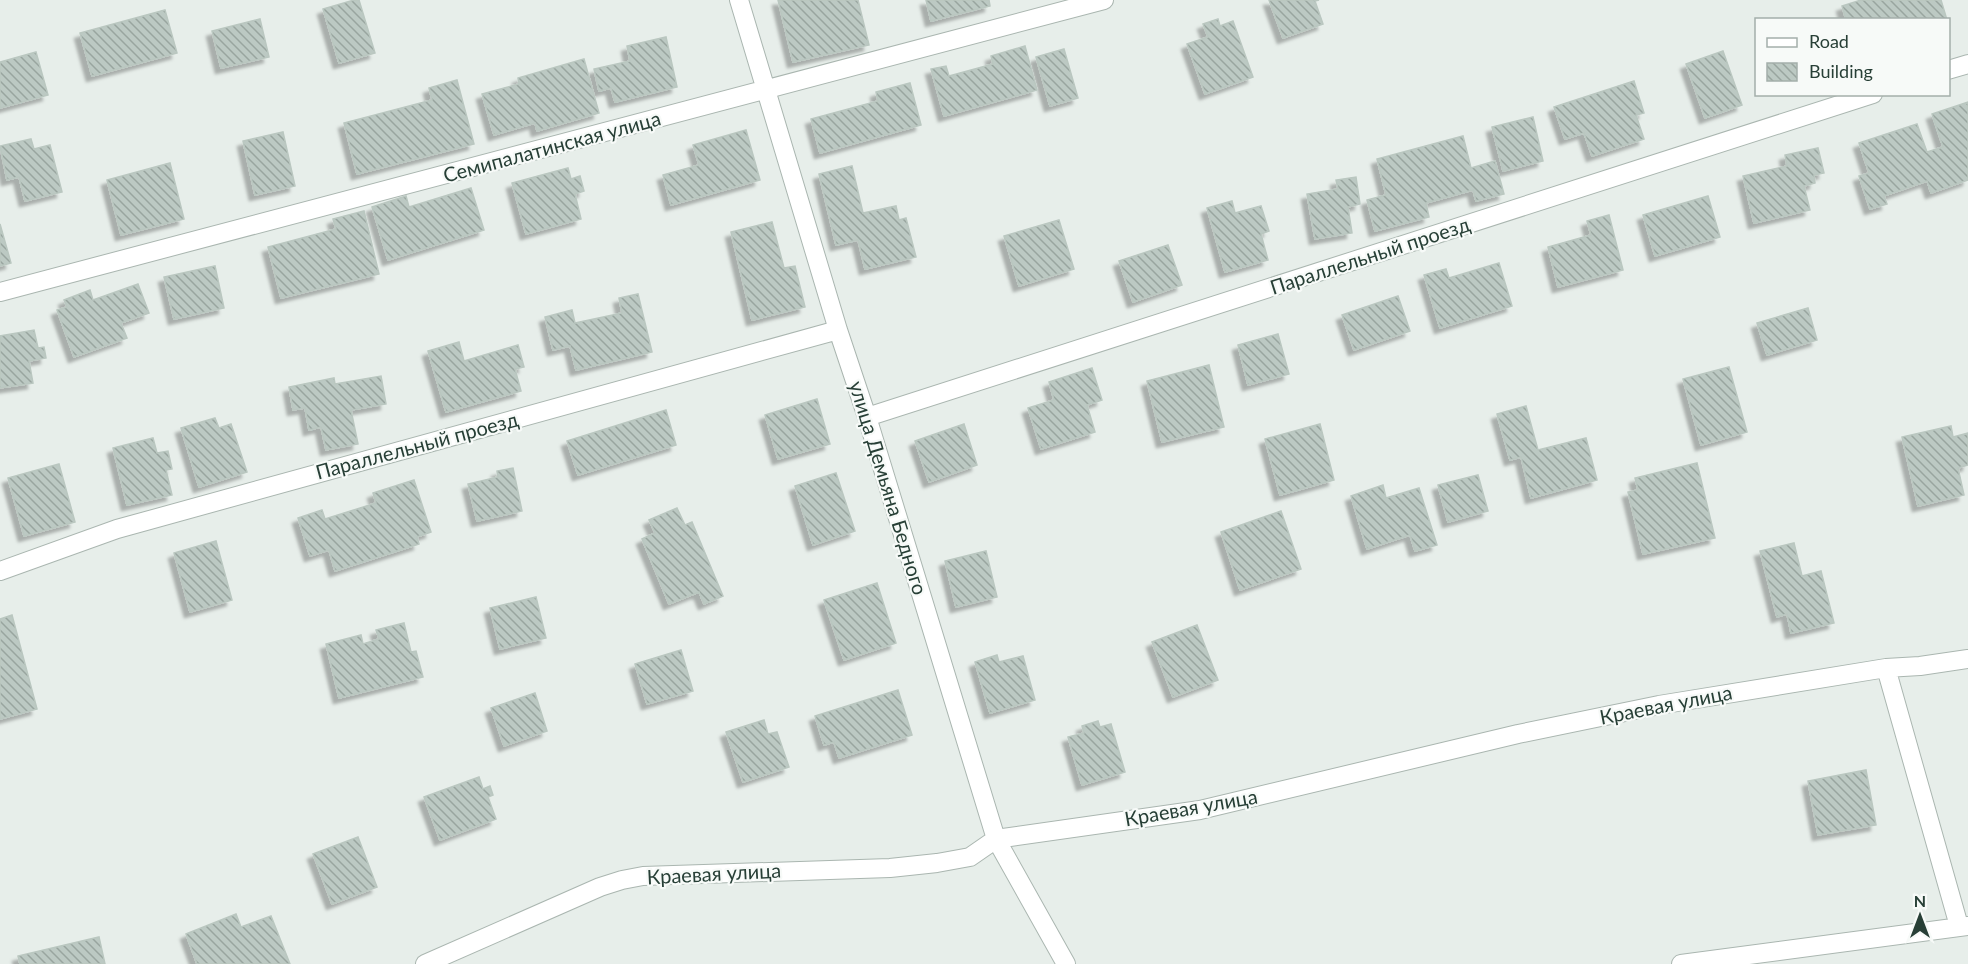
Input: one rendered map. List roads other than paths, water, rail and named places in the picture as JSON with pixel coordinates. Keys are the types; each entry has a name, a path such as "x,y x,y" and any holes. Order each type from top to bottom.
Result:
{"street":[{"name":"улица Демьяна Бедного","path":"739,0 838,330 867,417 996,839 1066,964"},
{"name":"Семипалатинская улица","path":"0,292 1104,0"},
{"path":"1950,69 1968,64"},
{"name":"Параллельный проезд","path":"867,417 1867,96"},
{"name":"Параллельный проезд","path":"0,571 117,529 838,330"},
{"name":"Краевая улица","path":"425,964 600,887 622,880 643,876 890,868 937,863 970,857 996,839 1200,810 1518,734 1635,710 1886,668 1968,659"},
{"path":"1681,964 1964,926 1886,668"}]}
